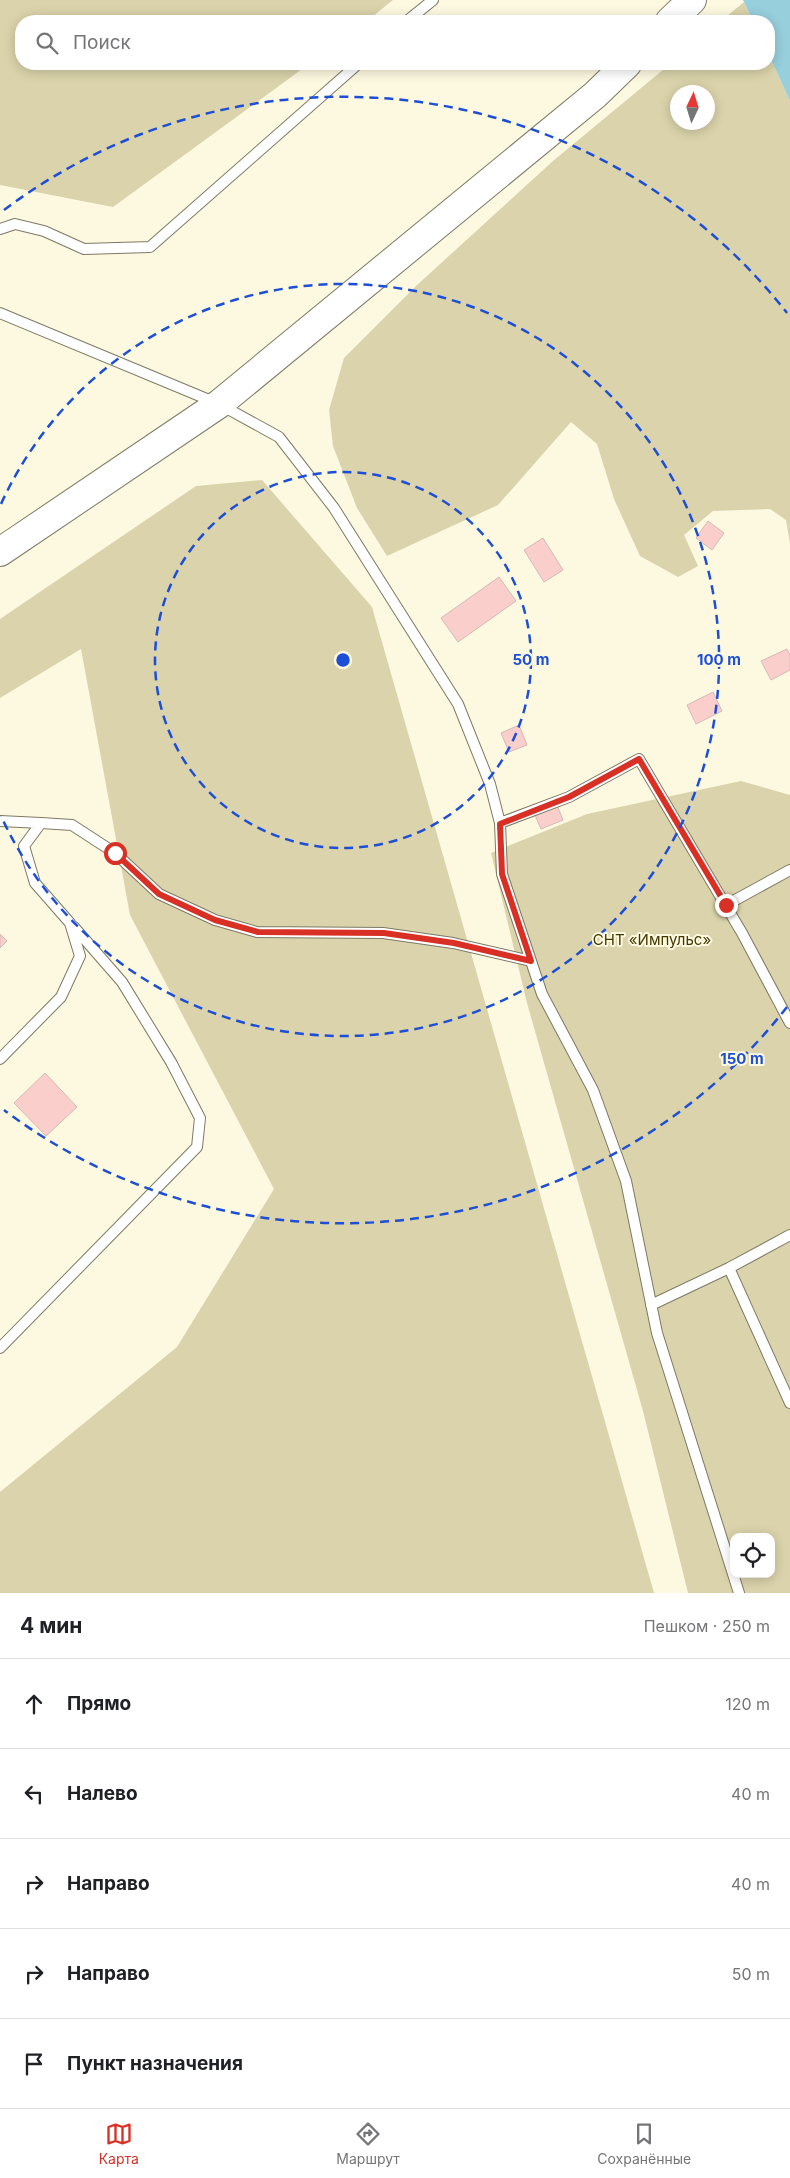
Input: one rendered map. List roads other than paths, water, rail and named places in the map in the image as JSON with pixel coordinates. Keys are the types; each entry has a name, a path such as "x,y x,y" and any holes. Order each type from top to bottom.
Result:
{"main road":[{"path":"676,15 692,0"},
{"path":"0,552 219,404 595,95 621,70"}],"lane":[{"path":"414,15 433,0"},
{"path":"0,229 15,224 44,232 84,248 150,247 351,70"},
{"path":"0,313 219,404 280,437 334,508 458,704 490,784 500,824 502,874 542,994 593,1090 626,1180 656,1333 739,1593"},
{"path":"500,824 569,797 639,759 726,905 790,1024"},
{"path":"0,820 72,825 115,853 159,894 215,920 258,932 384,933 454,943 531,961"},
{"path":"0,1348 198,1147 200,1118 171,1062 122,982 35,883 24,846 41,823"},
{"path":"726,905 790,870"},
{"path":"0,1058 61,997 80,956 70,923"},
{"path":"651,1305 729,1268 790,1235"},
{"path":"729,1268 790,1403"}],"water":[{"path":"743,0 790,0 790,101 775,68 775,15 750,15"}],"park label":[{"name":"СНТ «Импульс»","path":"652,940"}]}
